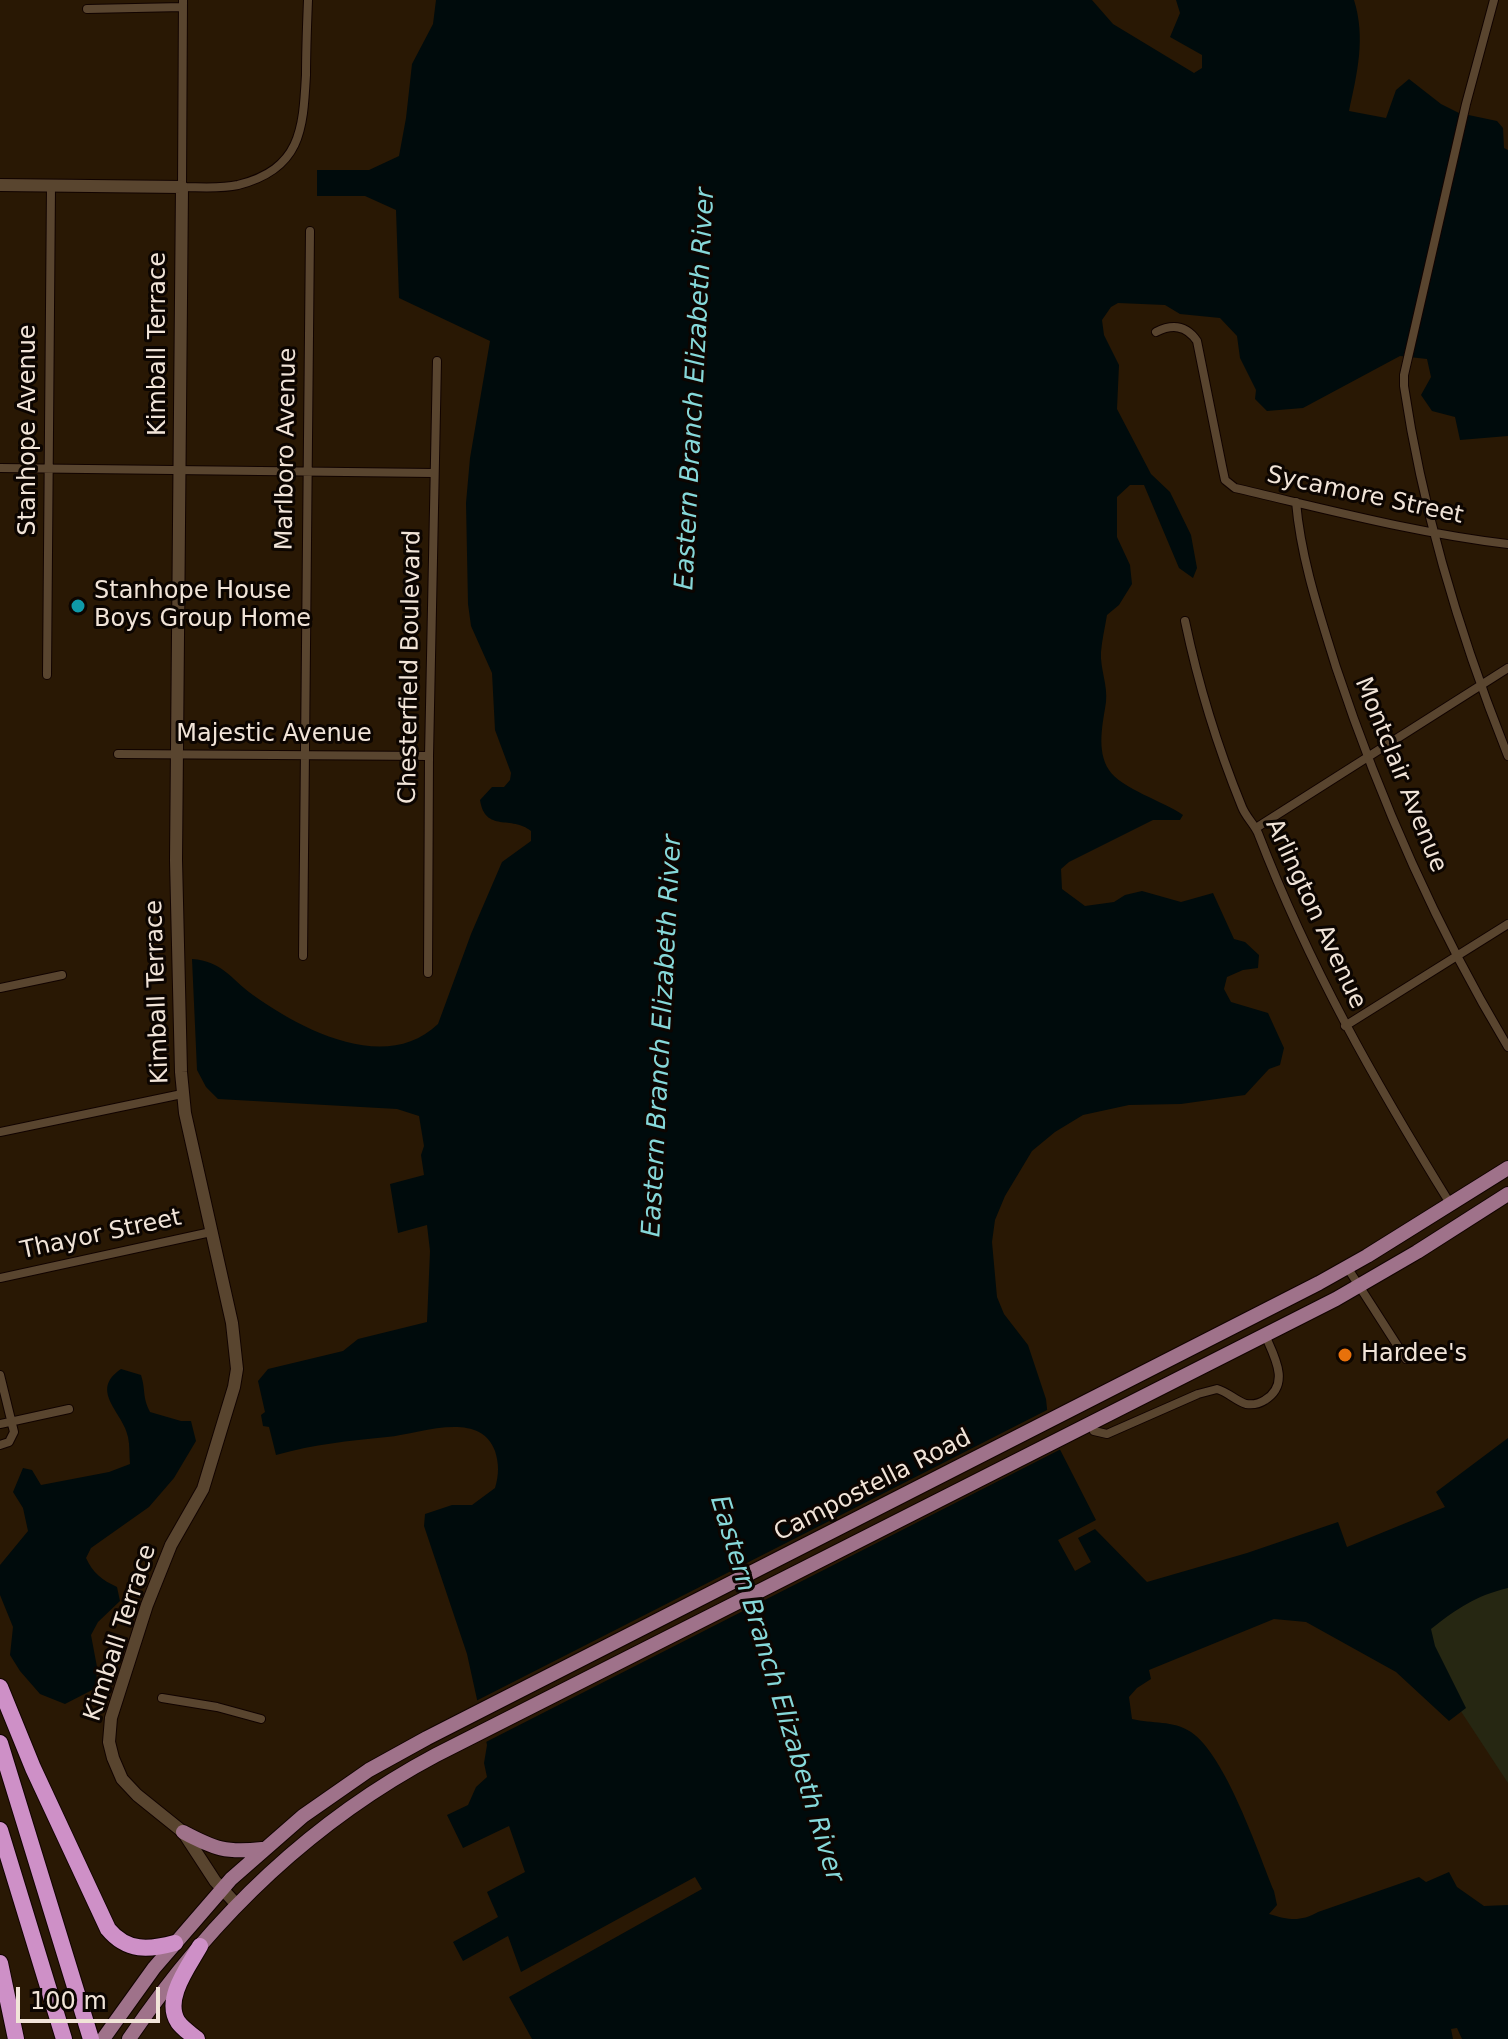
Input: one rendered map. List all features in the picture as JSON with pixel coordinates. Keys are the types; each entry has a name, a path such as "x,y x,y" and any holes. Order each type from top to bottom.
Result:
{"highway":[{"path":"0,1687 33,1768 108,1929 123,1943 134,1947 153,1948 175,1943"},
{"path":"0,1743 91,2039"},
{"path":"0,1830 64,2039"},
{"path":"197,2039 178,2022 174,2007 176,1991 200,1946"},
{"path":"0,1963 16,2039"}],"main road":[{"name":"Campostella Road","path":"103,2039 126,2003 175,1943 221,1890 263,1849 303,1816 398,1753 1347,1267 1508,1168"},
{"name":"Campostella Road","path":"129,2039 170,1981 237,1905 278,1866 353,1804 417,1765 1359,1286 1508,1194"},
{"path":"183,1832 210,1847 263,1849"}],"street":[{"path":"0,185 234,186 258,178 283,162 297,143 304,123 308,0"},
{"path":"1494,0 1466,104 1404,375 1415,452 1433,533 1481,685 1508,756"},
{"path":"87,9 183,3"},
{"name":"Kimball Terrace","path":"183,3 176,860 182,1094 236,1347 234,1387 203,1489 159,1570 111,1718 109,1742 122,1779 183,1832 221,1890 237,1905"},
{"name":"Stanhope Avenue","path":"47,675 51,186"},
{"name":"Marlboro Avenue","path":"303,956 310,231"},
{"name":"Sycamore Street","path":"1156,332 1174,326 1193,335 1199,348 1225,480 1235,488 1340,515 1508,544"},
{"name":"Chesterfield Boulevard","path":"428,973 437,361"},
{"path":"0,468 433,473"},
{"name":"Montclair Avenue","path":"1296,502 1308,576 1368,758 1410,861 1457,956 1508,1047"},
{"name":"Arlington Avenue","path":"1185,621 1216,732 1243,808 1256,828 1291,915 1375,1081 1451,1205"},
{"path":"1256,828 1508,668"},
{"name":"Majestic Avenue","path":"118,754 429,756"},
{"path":"1345,1026 1508,924"},
{"path":"0,988 62,975"},
{"path":"0,1132 182,1094"},
{"name":"Thayor Street","path":"0,1278 211,1232"},
{"path":"1347,1267 1406,1359"},
{"path":"1094,1431 1107,1434 1198,1394 1217,1389 1247,1404 1262,1402 1275,1390 1279,1381 1276,1360 1265,1335"},
{"path":"0,1375 5,1422"},
{"path":"5,1422 69,1409"},
{"path":"0,1445 13,1438 13,1426 5,1422"},
{"path":"162,1698 217,1707 261,1719"}],"green space":[{"path":"1508,1510 1508,1783 1380,1588"}],"water":[{"name":"Eastern Branch Elizabeth River","path":"436,0 1092,0 1113,24 1194,73 1202,68 1202,55 1170,37 1180,13 1176,0 1354,0 1360,42 1349,111 1386,118 1396,90 1409,79 1441,104 1459,113 1497,121 1503,128 1504,148 1508,150 1508,436 1460,440 1455,417 1432,411 1421,395 1431,377 1427,359 1400,356 1303,408 1267,411 1255,399 1256,390 1240,358 1237,336 1220,318 1180,314 1165,305 1118,303 1102,320 1104,335 1119,365 1117,409 1151,474 1170,492 1191,535 1197,568 1193,578 1179,568 1144,485 1130,485 1117,497 1117,537 1130,565 1132,584 1119,605 1107,615 1103,638 1101,658 1106,696 1103,754 1115,777 1183,815 1180,820 1153,820 1069,862 1061,869 1062,889 1085,906 1114,902 1125,895 1142,891 1181,902 1213,893 1234,939 1245,942 1259,955 1258,968 1227,977 1224,989 1231,1002 1268,1013 1284,1048 1280,1065 1269,1069 1245,1095 1181,1104 1129,1105 1083,1115 1055,1132 1032,1151 1005,1196 995,1220 992,1242 997,1297 1004,1314 1028,1345 1046,1399 1049,1428 1096,1520 1058,1540 1075,1571 1091,1562 1078,1538 1095,1529 1147,1582 1338,1522 1347,1547 1445,1507 1436,1492 1508,1438 1508,1588 1467,1604 1431,1629 1435,1646 1466,1708 1449,1721 1396,1672 1306,1622 1274,1619 1149,1670 1151,1679 1129,1697 1132,1719 1184,1728 1204,1744 1216,1761 1240,1806 1274,1891 1277,1905 1269,1914 1300,1919 1419,1877 1426,1882 1449,1872 1457,1887 1484,1906 1508,1905 1508,2039 1462,2039 1457,2028 1451,2029 1453,2039 532,2039 509,1997 702,1889 695,1877 521,1972 508,1936 463,1961 453,1942 498,1917 487,1892 525,1872 509,1826 463,1848 447,1815 468,1805 476,1787 487,1777 484,1763 487,1745 467,1654 424,1526 425,1514 452,1505 472,1505 495,1488 498,1469 495,1451 487,1438 476,1431 447,1427 276,1455 269,1427 263,1426 261,1415 265,1412 258,1381 268,1369 343,1351 358,1339 427,1322 430,1251 427,1225 398,1233 390,1184 424,1175 421,1155 424,1146 419,1116 397,1109 218,1099 206,1087 197,1070 192,959 219,967 253,995 319,1033 370,1046 394,1045 417,1039 438,1024 502,862 531,841 531,831 524,826 487,817 480,800 492,787 504,787 511,773 495,730 492,673 471,626 468,604 466,503 470,458 490,341 399,298 396,210 365,196 317,196 317,170 369,170 399,156 412,64 433,24"},
{"path":"121,1369 141,1375 150,1412 191,1421 196,1441 174,1478 149,1507 91,1548 86,1558 98,1576 117,1587 120,1601 98,1622 91,1635 97,1667 96,1688 65,1704 40,1694 10,1655 13,1627 0,1595 0,1565 28,1531 23,1508 13,1492 23,1468 32,1470 41,1485 109,1472 130,1464 129,1440 108,1394 112,1377"}],"pier":[{"path":"1051,1408 1053,1427 1065,1447 482,1744 472,1703"}],"place":[{"name":"Stanhope House Boys Group Home","path":"78,606"},
{"name":"Hardee's","path":"1345,1355"}]}
